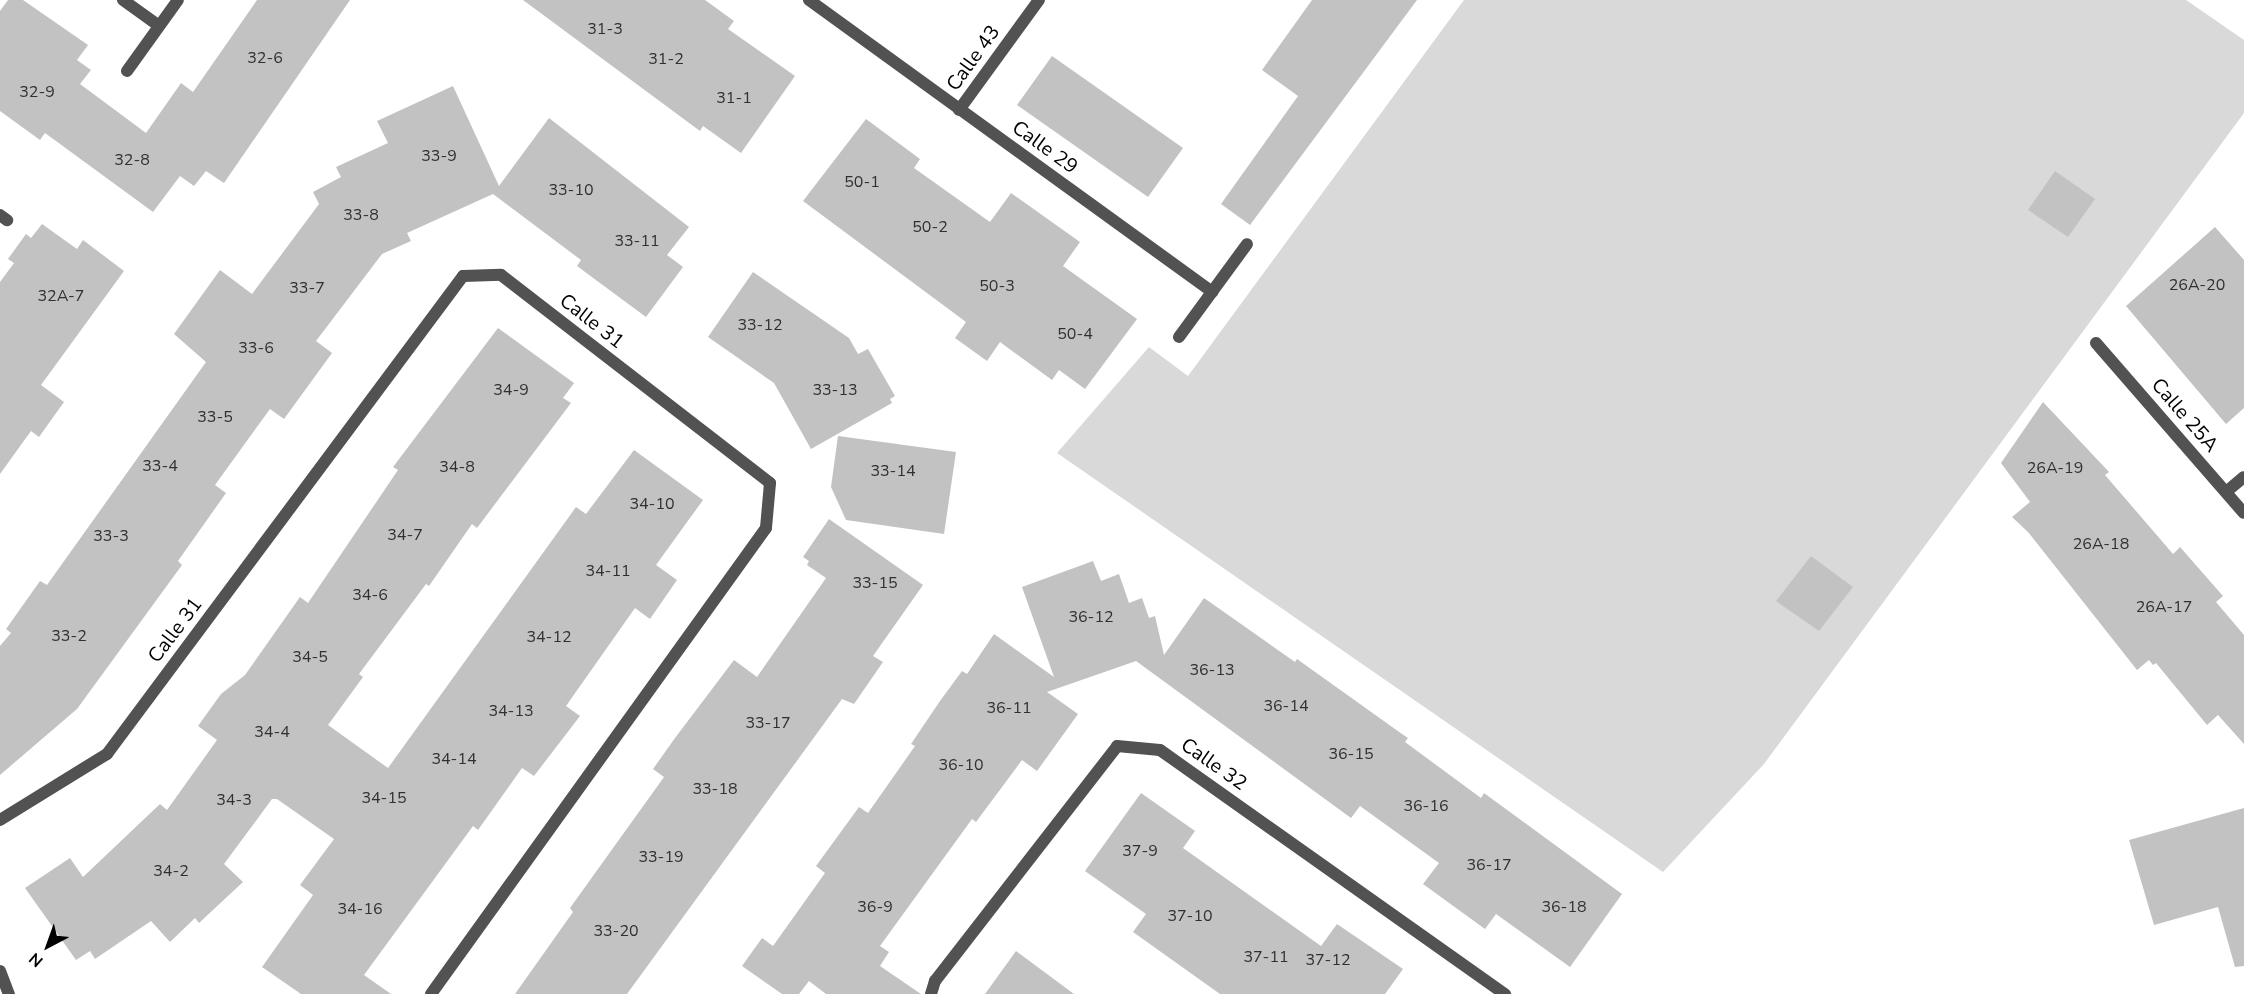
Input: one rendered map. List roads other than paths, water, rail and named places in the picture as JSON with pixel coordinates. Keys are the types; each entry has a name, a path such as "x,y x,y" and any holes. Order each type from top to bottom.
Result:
{"street":[{"path":"123,0 159,26"},
{"path":"127,71 178,0"},
{"name":"Calle 29","path":"809,0 1212,292"},
{"name":"Calle 43","path":"959,110 1039,0"},
{"path":"1179,337 1247,244"},
{"name":"Calle 31","path":"0,820 106,754 463,276 501,275 770,483 766,528 431,994"},
{"name":"Calle 25A","path":"2096,343 2244,513"},
{"path":"2226,492 2244,477"},
{"name":"Calle 32","path":"931,994 935,981 1117,746 1160,750 1505,994"},
{"path":"0,971 9,994"}]}
